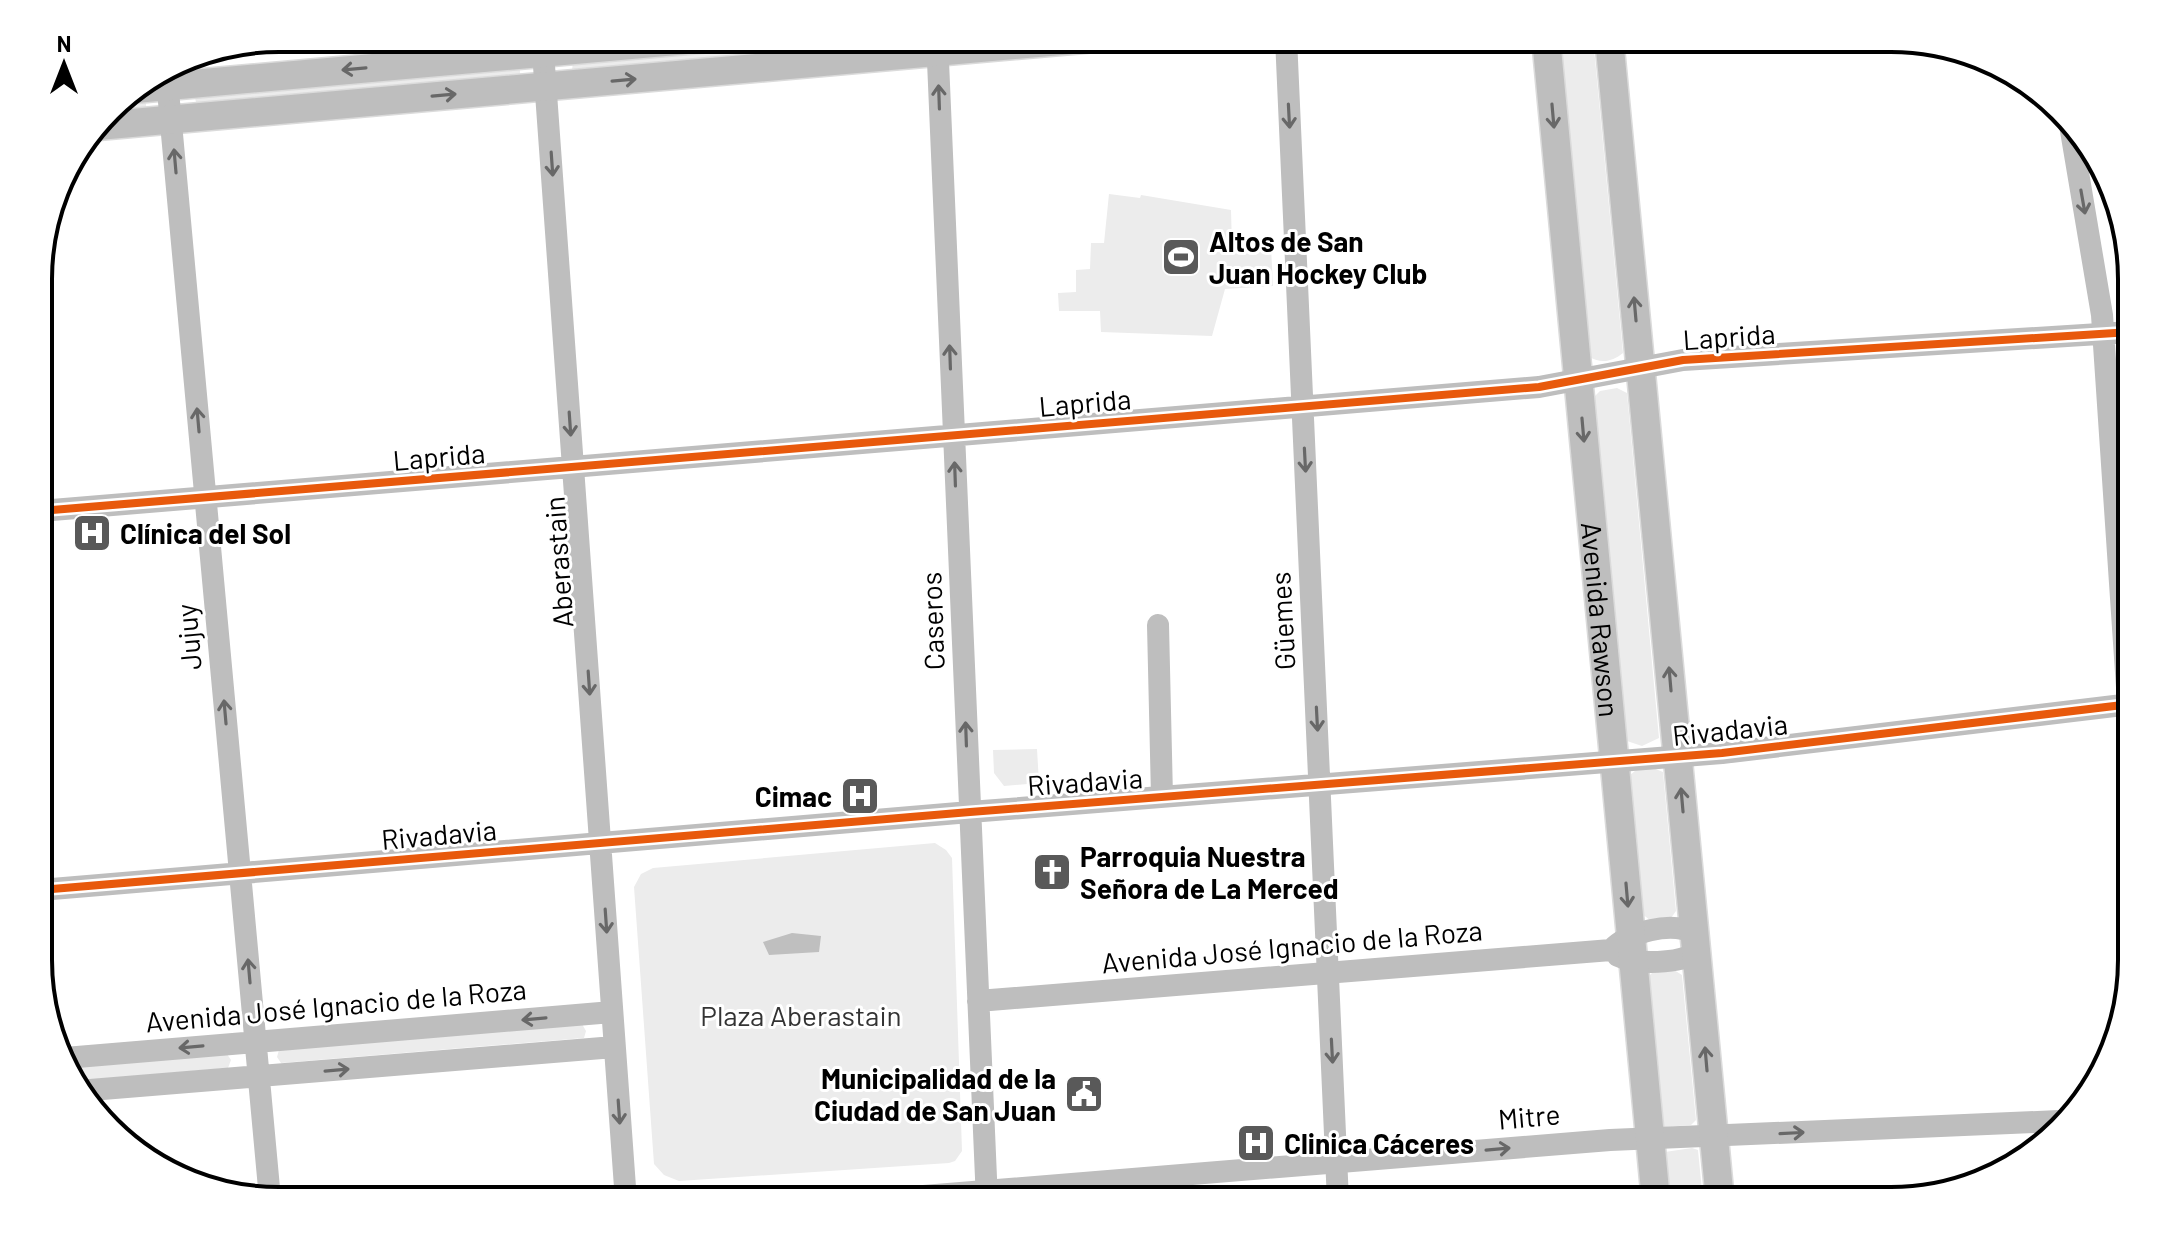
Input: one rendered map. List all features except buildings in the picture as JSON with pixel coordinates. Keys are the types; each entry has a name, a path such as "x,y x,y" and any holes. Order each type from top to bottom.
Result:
{"main road":[{"path":"175,77 463,52"},
{"path":"112,125 546,86 870,52"},
{"name":"Avenida Rawson","path":"1547,52 1614,762 1625,949 1655,1187"},
{"path":"1610,52 1719,1187"}],"street":[{"name":"Aberastain","path":"544,52 625,1187"},
{"name":"Caseros","path":"937,52 986,1187"},
{"name":"Güemes","path":"1287,52 1338,1187"},
{"name":"Jujuy","path":"167,81 269,1186"},
{"path":"2073,144 2103,333 2118,539"},
{"name":"Laprida","path":"52,510 1539,387 1683,360 2118,332"},
{"path":"1158,625 1162,797"},
{"name":"Rivadavia","path":"52,889 970,812 1678,757 2118,705"},
{"name":"Avenida José Ignacio de la Roza","path":"978,1001 1625,949 1639,932 1683,929 1695,943"},
{"name":"Avenida José Ignacio de la Roza","path":"74,1057 612,1012"},
{"path":"93,1090 614,1047"},
{"name":"Mitre","path":"1079,1187 1337,1162 1650,1139 2052,1121"}],"green space":[{"path":"665,52 788,52 572,71 573,60"},
{"path":"1558,52 1594,52 1623,353 1606,361 1588,356"},
{"path":"520,68 520,76 197,106 195,98 197,94"},
{"path":"141,99 146,109 125,112 129,108"},
{"name":"Altos de San Juan Hockey Club","path":"1109,194 1140,198 1141,195 1231,210 1232,247 1271,247 1273,286 1225,289 1212,336 1101,332 1100,311 1059,311 1058,293 1076,292 1076,270 1090,269 1091,243 1104,243"},
{"path":"1617,388 1627,393 1659,738 1642,746 1624,740 1592,399 1600,391"},
{"path":"1037,749 1039,783 1004,786 994,773 993,750"},
{"path":"1653,768 1663,772 1676,911 1671,918 1651,921 1641,913 1628,777 1636,770"},
{"name":"Plaza Aberastain","path":"935,843 952,858 962,1151 955,1161 679,1181 664,1175 654,1164 634,887 641,874 653,868"},
{"path":"1674,970 1682,975 1696,1120 1691,1125 1665,1127 1662,1125 1647,978 1653,972"},
{"path":"582,1024 586,1031 584,1038 281,1063 277,1057 279,1050"},
{"path":"227,1054 231,1060 228,1068 87,1080 79,1066"},
{"path":"1698,1150 1702,1187 1667,1187 1665,1152"}],"shaded area":[{"path":"792,933 821,936 819,952 769,955 763,942"}],"cycle path":[{"path":"52,510 1539,387 1683,360 2118,333"},
{"path":"52,889 1722,753 2118,706"}],"place":[{"name":"Altos de San Juan Hockey Club","path":"1181,257"},
{"name":"Clínica del Sol","path":"92,533"},
{"name":"Cimac","path":"860,796"},
{"name":"Parroquia Nuestra Señora de La Merced","path":"1052,872"},
{"name":"Municipalidad de la Ciudad de San Juan","path":"1084,1094"},
{"name":"Clinica Cáceres","path":"1256,1143"}]}
